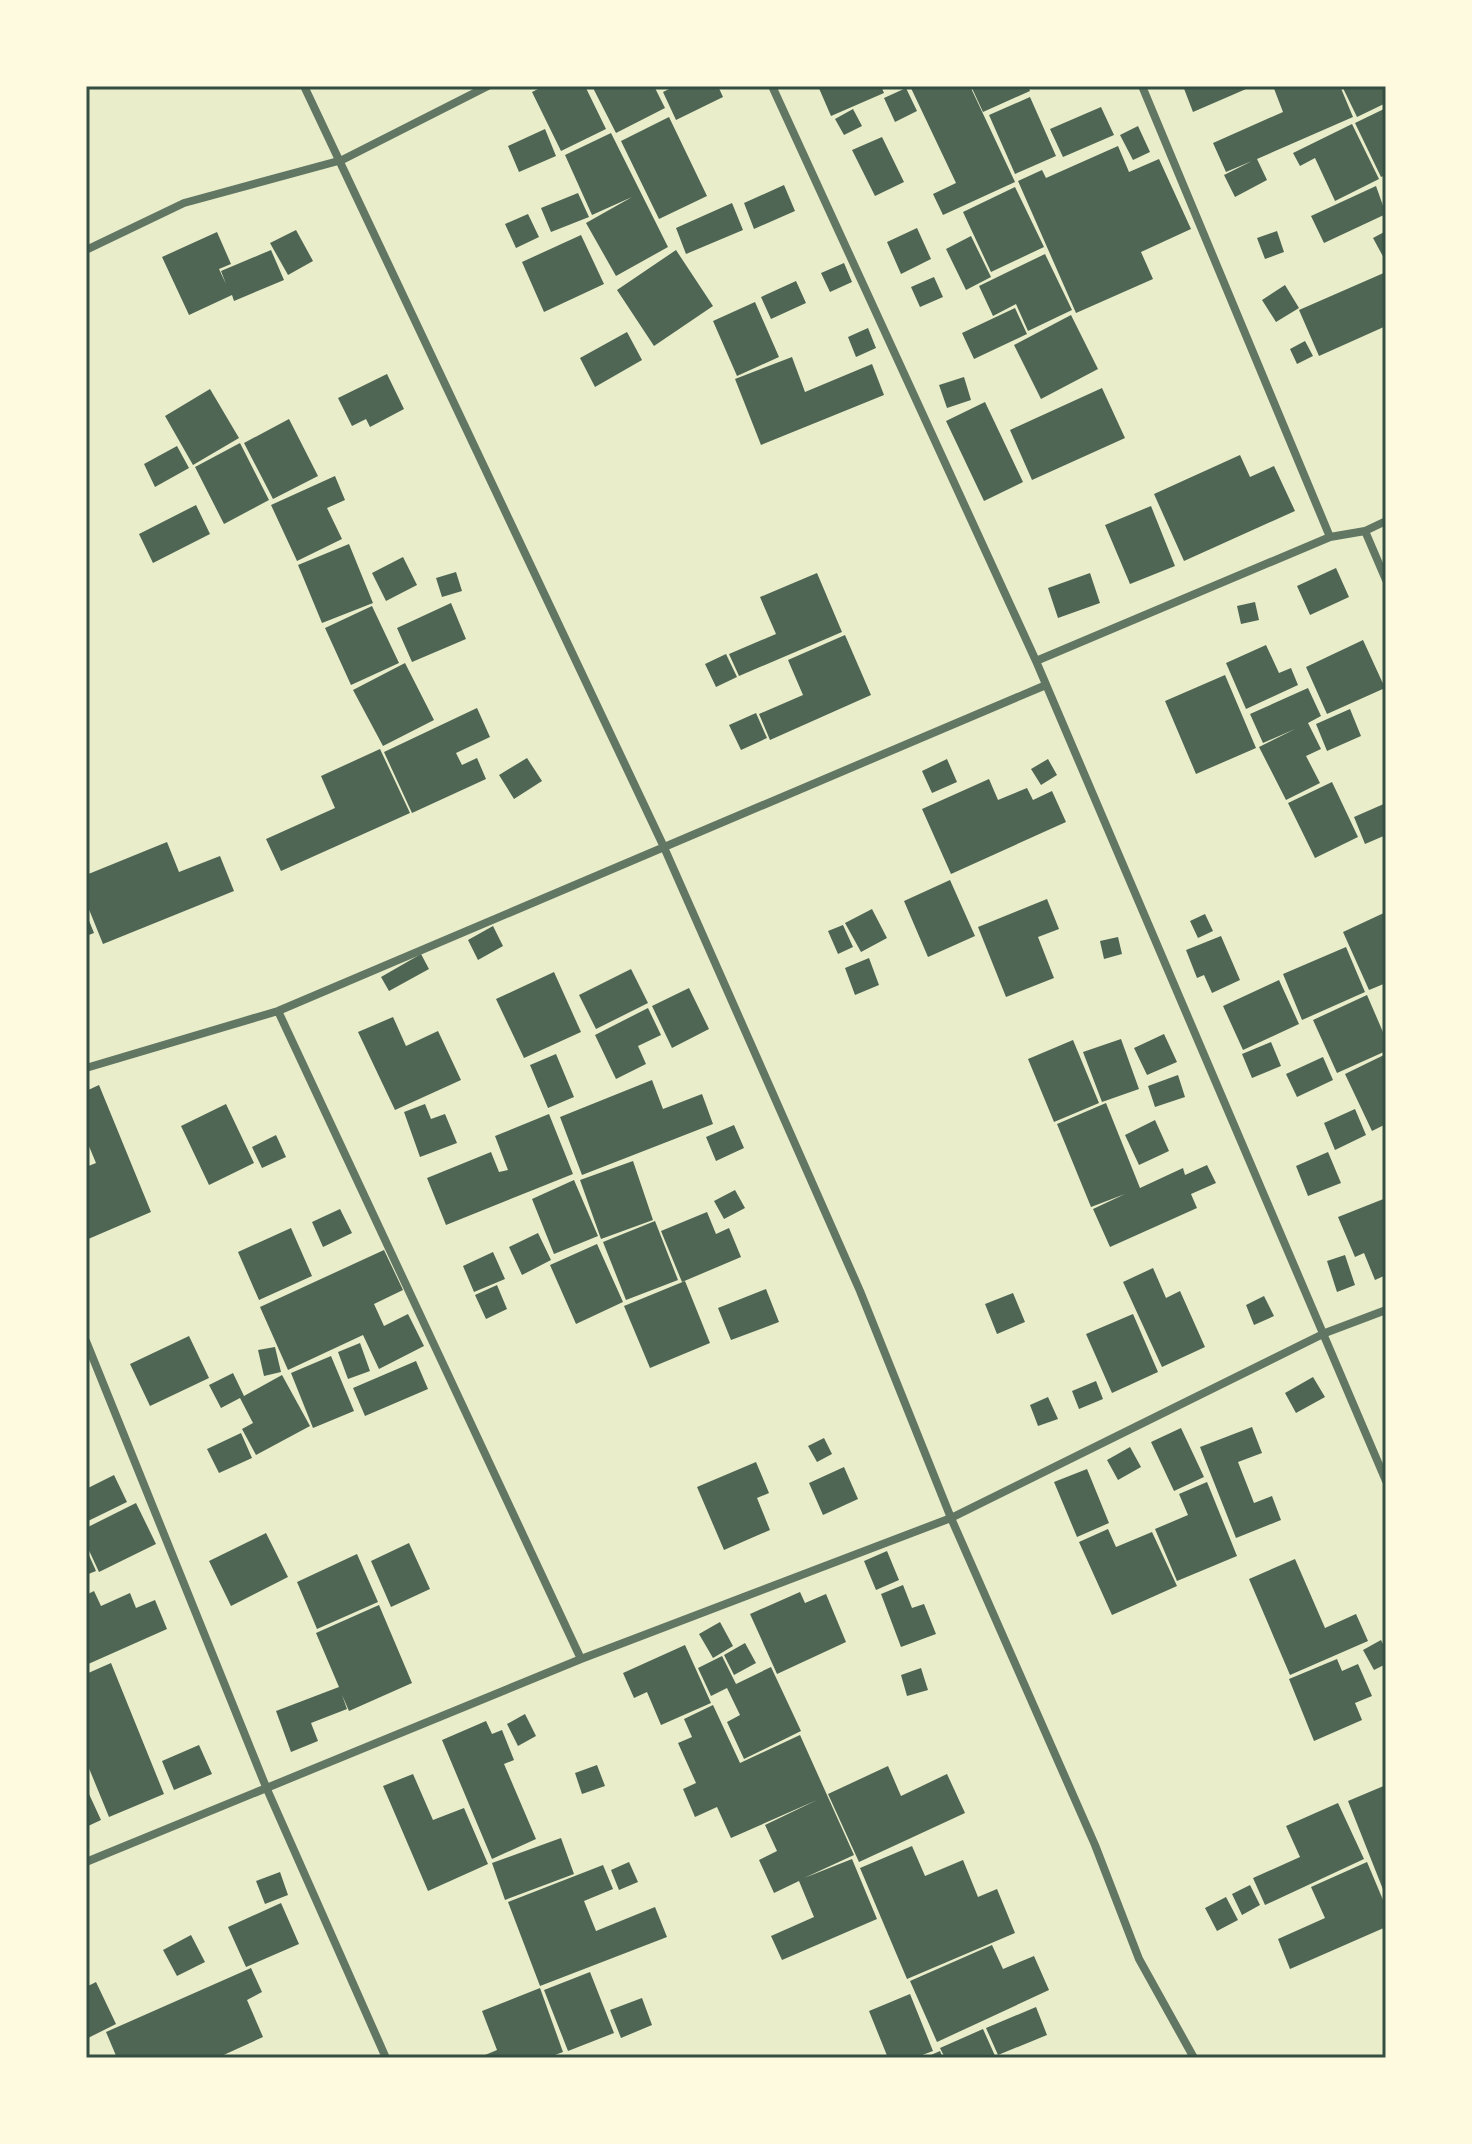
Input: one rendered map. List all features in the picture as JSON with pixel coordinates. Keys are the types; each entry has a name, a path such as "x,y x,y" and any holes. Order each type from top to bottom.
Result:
{"street":[{"path":"304,86 342,160 663,845 860,1291 951,1518 1095,1845 1139,1959 1194,2058"},
{"path":"86,250 184,203 342,160 488,86"},
{"path":"772,86 1036,661 1386,1481"},
{"path":"1142,86 1330,537"},
{"path":"1036,661 1330,537 1365,531 1386,521"},
{"path":"1365,531 1386,580"},
{"path":"86,1068 278,1011 457,938 663,845 1046,685"},
{"path":"278,1011 581,1659"},
{"path":"86,1862 581,1659 951,1518 1325,1333 1386,1310"},
{"path":"86,1341 266,1787 386,2058"}],"building":[{"path":"544,86 585,86 606,129 561,151 532,92"},
{"path":"592,86 654,86 665,108 616,133"},
{"path":"675,86 718,86 723,97 676,120 663,92"},
{"path":"818,86 881,86 884,93 831,116"},
{"path":"910,86 970,86 1015,182 943,215 933,194 956,183"},
{"path":"971,86 1028,86 1030,91 983,112"},
{"path":"1183,86 1253,86 1193,112"},
{"path":"1273,86 1340,86 1353,117 1257,159 1267,180 1235,197 1224,175 1252,161 1226,172 1213,143 1283,112"},
{"path":"1342,86 1386,86 1386,103 1357,117"},
{"path":"906,88 917,111 895,122 884,98"},
{"path":"1030,97 1056,156 1015,174 989,115"},
{"path":"1101,107 1114,135 1063,157 1050,129"},
{"path":"1386,108 1386,175 1381,177 1355,123"},
{"path":"853,109 862,126 844,135 835,119"},
{"path":"669,117 707,196 659,219 621,141"},
{"path":"1352,124 1379,179 1335,201 1315,158 1300,166 1293,153"},
{"path":"1138,126 1150,152 1133,160 1120,135"},
{"path":"545,129 556,156 519,172 508,146"},
{"path":"611,133 668,247 616,276 586,223 632,197 592,215 565,155"},
{"path":"882,137 904,182 875,196 852,150"},
{"path":"1118,146 1129,172 1159,159 1191,229 1141,252 1153,279 1076,313 1018,181 1042,170 1046,178"},
{"path":"784,185 795,211 754,229 744,203"},
{"path":"1376,186 1386,214 1324,243 1311,216"},
{"path":"1015,187 1044,247 991,272 963,212"},
{"path":"578,193 589,217 551,232 541,208"},
{"path":"732,203 743,230 686,254 676,228"},
{"path":"528,214 539,237 516,248 505,224"},
{"path":"917,228 931,259 901,274 887,242"},
{"path":"296,230 313,261 288,275 270,243"},
{"path":"1277,231 1284,252 1265,259 1257,238"},
{"path":"1386,231 1386,262 1373,238"},
{"path":"217,232 231,264 219,269 226,284 221,271 271,250 284,280 234,301 232,295 189,315 162,257"},
{"path":"581,235 604,284 544,312 522,262"},
{"path":"971,236 991,277 966,290 946,249"},
{"path":"676,250 713,306 654,346 617,290"},
{"path":"1045,254 1072,310 1028,331 1016,304 993,316 979,286"},
{"path":"844,263 852,282 830,292 821,273"},
{"path":"1386,272 1386,326 1319,356 1299,310"},
{"path":"934,277 943,297 920,307 911,287"},
{"path":"796,281 806,303 771,319 761,297"},
{"path":"1285,285 1299,308 1276,322 1262,300"},
{"path":"755,302 779,357 737,376 713,321"},
{"path":"1015,308 1027,334 974,359 962,333"},
{"path":"1071,315 1098,369 1041,399 1014,345"},
{"path":"868,328 876,348 856,357 848,337"},
{"path":"627,332 642,360 595,387 580,358"},
{"path":"1305,341 1313,356 1297,364 1290,349"},
{"path":"792,357 805,392 872,364 884,395 761,445 735,379"},
{"path":"387,374 404,409 370,427 366,419 352,426 338,398"},
{"path":"964,377 971,400 947,408 939,385"},
{"path":"1102,388 1125,438 1032,480 1010,430"},
{"path":"210,389 239,438 193,465 165,416"},
{"path":"985,402 1023,482 984,501 946,421"},
{"path":"289,419 318,476 273,499 244,443"},
{"path":"240,443 269,500 224,524 195,467"},
{"path":"177,446 189,468 155,487 144,464"},
{"path":"1240,455 1250,477 1274,466 1295,511 1184,561 1154,494"},
{"path":"335,476 345,500 327,508 342,539 297,561 271,505"},
{"path":"196,505 210,534 153,563 139,534"},
{"path":"1151,506 1175,566 1130,584 1105,525"},
{"path":"349,544 373,603 322,623 298,565"},
{"path":"403,557 417,585 386,601 372,573"},
{"path":"1336,568 1349,597 1310,615 1297,586"},
{"path":"456,572 462,591 442,597 436,578"},
{"path":"817,573 842,632 739,676 729,654 776,634 760,597"},
{"path":"1090,573 1100,603 1058,618 1048,588"},
{"path":"1255,602 1259,620 1241,624 1237,606"},
{"path":"451,603 466,639 412,662 397,628"},
{"path":"372,606 399,663 351,685 325,628"},
{"path":"845,635 871,695 770,740 759,714 803,695 788,660"},
{"path":"1363,640 1385,688 1327,714 1306,667"},
{"path":"1266,645 1279,673 1291,668 1298,685 1246,709 1226,663"},
{"path":"726,654 737,677 716,687 705,664"},
{"path":"405,663 434,720 383,746 353,690"},
{"path":"1225,675 1256,748 1196,774 1165,701"},
{"path":"1308,688 1321,716 1308,723 1321,749 1306,756 1320,783 1286,800 1259,747 1295,729 1263,743 1250,714"},
{"path":"477,708 490,737 456,753 462,765 477,758 486,779 412,813 384,752"},
{"path":"1350,709 1361,736 1327,751 1316,724"},
{"path":"756,713 767,738 741,750 729,725"},
{"path":"380,749 410,813 281,871 266,839 335,808 321,776"},
{"path":"527,758 542,781 514,799 499,775"},
{"path":"947,759 957,782 932,793 922,771"},
{"path":"1048,759 1057,775 1041,785 1031,769"},
{"path":"989,779 998,800 1027,788 1033,800 1052,791 1066,822 951,874 922,809"},
{"path":"1332,782 1358,837 1315,858 1288,803"},
{"path":"1386,803 1386,835 1365,844 1354,817"},
{"path":"167,842 179,872 220,856 234,891 103,944 86,902 86,875"},
{"path":"950,880 975,936 928,957 904,901"},
{"path":"1047,899 1059,929 1038,937 1054,978 1006,997 978,927"},
{"path":"872,909 887,938 861,952 845,923"},
{"path":"1386,912 1386,983 1369,990 1343,932"},
{"path":"86,913 94,933 86,936"},
{"path":"1205,914 1213,931 1198,938 1190,921"},
{"path":"843,925 853,947 838,954 828,931"},
{"path":"493,926 503,946 478,960 468,940"},
{"path":"1221,936 1240,980 1212,993 1204,975 1197,978 1186,950"},
{"path":"1118,937 1122,954 1104,959 1100,941"},
{"path":"1346,947 1365,992 1302,1020 1283,974"},
{"path":"421,954 429,969 389,991 381,977"},
{"path":"869,958 879,985 855,995 845,968"},
{"path":"631,969 648,1003 596,1029 579,995"},
{"path":"554,972 581,1032 524,1058 496,999"},
{"path":"1279,980 1299,1024 1243,1050 1223,1006"},
{"path":"689,988 709,1029 672,1048 652,1006"},
{"path":"1367,995 1386,1039 1386,1051 1337,1073 1313,1020"},
{"path":"648,1008 661,1035 638,1046 646,1064 616,1079 595,1035"},
{"path":"393,1017 406,1046 438,1031 461,1080 395,1110 358,1032"},
{"path":"1164,1034 1177,1062 1147,1075 1134,1048"},
{"path":"1121,1039 1139,1089 1102,1102 1083,1052"},
{"path":"1073,1040 1099,1103 1054,1122 1028,1059"},
{"path":"1271,1042 1281,1066 1252,1078 1242,1054"},
{"path":"556,1054 574,1097 548,1108 530,1065"},
{"path":"1386,1054 1386,1124 1372,1131 1345,1074"},
{"path":"1323,1057 1333,1080 1297,1097 1286,1074"},
{"path":"1178,1075 1185,1097 1155,1107 1148,1086"},
{"path":"652,1080 663,1109 702,1094 713,1124 582,1175 560,1117"},
{"path":"99,1085 151,1212 86,1240 86,1167 96,1163 86,1139 86,1091"},
{"path":"1106,1103 1140,1188 1183,1168 1185,1175 1207,1165 1216,1183 1191,1194 1197,1208 1110,1247 1093,1209 1125,1194 1091,1207 1057,1124"},
{"path":"226,1104 254,1163 209,1185 181,1126"},
{"path":"425,1104 431,1119 445,1114 457,1143 420,1157 404,1112"},
{"path":"1355,1109 1366,1135 1335,1150 1324,1123"},
{"path":"549,1114 573,1174 446,1225 427,1178 491,1152 499,1172 508,1170 495,1136"},
{"path":"1155,1120 1169,1151 1139,1165 1125,1135"},
{"path":"734,1125 744,1148 716,1161 706,1137"},
{"path":"276,1135 286,1157 262,1168 252,1147"},
{"path":"1328,1152 1341,1183 1308,1196 1296,1166"},
{"path":"633,1161 653,1220 601,1239 580,1180"},
{"path":"574,1180 598,1236 554,1254 532,1199"},
{"path":"735,1190 745,1208 724,1219 714,1201"},
{"path":"1386,1198 1386,1275 1375,1280 1364,1253 1355,1257 1338,1217"},
{"path":"340,1209 352,1233 323,1247 312,1222"},
{"path":"707,1212 716,1234 729,1228 741,1257 682,1282 661,1231"},
{"path":"655,1221 678,1280 626,1300 603,1242"},
{"path":"291,1228 312,1276 259,1300 238,1252"},
{"path":"538,1233 551,1260 522,1275 509,1247"},
{"path":"597,1244 623,1302 576,1324 550,1265"},
{"path":"384,1250 403,1290 374,1304 384,1326 408,1314 424,1346 379,1369 363,1335 288,1370 260,1307"},
{"path":"493,1252 505,1279 474,1292 463,1266"},
{"path":"1345,1255 1355,1285 1337,1292 1327,1261"},
{"path":"1153,1268 1166,1298 1180,1291 1205,1347 1162,1367 1123,1282"},
{"path":"685,1281 710,1343 650,1368 624,1306"},
{"path":"497,1285 507,1309 486,1319 475,1295"},
{"path":"766,1289 779,1322 731,1340 718,1308"},
{"path":"1013,1293 1025,1322 997,1334 985,1304"},
{"path":"1264,1296 1274,1316 1254,1325 1246,1305"},
{"path":"1133,1314 1158,1372 1112,1393 1086,1334"},
{"path":"189,1336 209,1378 150,1406 130,1364"},
{"path":"360,1343 370,1371 348,1379 338,1352"},
{"path":"275,1347 281,1372 264,1376 258,1350"},
{"path":"331,1356 354,1411 313,1428 291,1373"},
{"path":"416,1361 428,1389 365,1416 353,1388"},
{"path":"233,1373 244,1396 282,1375 310,1426 256,1455 242,1429 253,1423 240,1398 221,1408 209,1385"},
{"path":"1313,1377 1325,1397 1296,1413 1285,1393"},
{"path":"1096,1381 1103,1399 1079,1409 1072,1391"},
{"path":"1048,1397 1058,1419 1038,1426 1030,1405"},
{"path":"1252,1427 1262,1453 1238,1462 1254,1503 1272,1496 1281,1520 1236,1538 1200,1447"},
{"path":"1181,1428 1204,1477 1174,1491 1151,1442"},
{"path":"241,1433 252,1458 219,1473 207,1449"},
{"path":"824,1438 832,1454 817,1462 808,1446"},
{"path":"1130,1447 1141,1467 1118,1480 1107,1460"},
{"path":"756,1462 769,1493 757,1498 770,1530 724,1550 697,1487"},
{"path":"844,1467 858,1499 823,1515 809,1483"},
{"path":"1087,1469 1109,1523 1077,1537 1054,1482"},
{"path":"114,1475 127,1502 86,1522 86,1489"},
{"path":"1207,1482 1237,1556 1177,1581 1155,1529 1188,1515 1179,1494"},
{"path":"136,1503 156,1544 99,1572 86,1544 86,1528"},
{"path":"1108,1529 1116,1547 1152,1532 1177,1586 1112,1615 1079,1542"},
{"path":"266,1533 288,1577 231,1606 209,1561"},
{"path":"409,1543 430,1589 391,1607 371,1561"},
{"path":"887,1551 899,1580 876,1590 864,1561"},
{"path":"86,1554 96,1571 86,1575"},
{"path":"357,1554 378,1602 317,1629 297,1582"},
{"path":"1295,1559 1325,1628 1356,1614 1368,1641 1290,1675 1249,1579"},
{"path":"903,1585 912,1608 924,1604 936,1634 901,1647 881,1594"},
{"path":"94,1591 101,1606 130,1593 136,1608 155,1600 167,1629 86,1665 86,1595"},
{"path":"800,1592 805,1603 826,1594 846,1642 777,1674 750,1614"},
{"path":"379,1605 412,1683 349,1711 342,1695 347,1709 311,1723 318,1741 291,1752 276,1711 339,1687 316,1633"},
{"path":"720,1622 733,1646 713,1658 699,1634"},
{"path":"1381,1640 1386,1650 1386,1664 1374,1670 1363,1650"},
{"path":"745,1643 756,1663 734,1675 724,1655"},
{"path":"685,1645 711,1703 661,1725 647,1692 634,1698 623,1673"},
{"path":"722,1656 736,1684 771,1667 801,1731 744,1759 727,1722 740,1715 727,1688 711,1696 698,1668"},
{"path":"1337,1659 1342,1671 1358,1664 1372,1696 1355,1703 1362,1720 1314,1741 1289,1679"},
{"path":"111,1663 164,1794 109,1817 86,1761 86,1674"},
{"path":"921,1668 928,1690 907,1696 901,1675"},
{"path":"713,1705 740,1763 800,1735 854,1855 804,1878 852,1859 877,1919 782,1960 771,1936 814,1917 799,1881 774,1893 759,1860 777,1851 765,1825 817,1800 731,1838 717,1807 695,1817 683,1789 696,1783 678,1743 692,1737 684,1719"},
{"path":"525,1714 536,1736 518,1746 507,1724"},
{"path":"486,1721 492,1734 502,1730 514,1760 504,1764 536,1839 492,1859 442,1740"},
{"path":"199,1745 212,1774 174,1790 162,1761"},
{"path":"597,1765 605,1786 582,1794 575,1773"},
{"path":"888,1766 901,1796 947,1774 965,1813 859,1862 828,1794"},
{"path":"413,1774 433,1820 464,1808 488,1864 428,1891 383,1786"},
{"path":"1386,1785 1386,1897 1348,1801"},
{"path":"89,1794 101,1820 86,1827 86,1796"},
{"path":"1338,1803 1364,1859 1265,1905 1253,1878 1300,1857 1286,1826"},
{"path":"561,1838 574,1874 505,1900 492,1863"},
{"path":"912,1846 925,1876 963,1860 978,1897 997,1889 1015,1933 907,1979 860,1868"},
{"path":"629,1862 638,1882 619,1890 611,1870"},
{"path":"1367,1862 1386,1907 1386,1927 1290,1969 1278,1939 1325,1918 1311,1887"},
{"path":"603,1865 613,1889 584,1901 596,1931 655,1907 667,1937 540,1986 508,1902"},
{"path":"280,1872 288,1895 265,1904 256,1881"},
{"path":"1250,1885 1260,1905 1242,1915 1232,1894"},
{"path":"1226,1897 1238,1920 1217,1931 1205,1908"},
{"path":"281,1903 299,1944 246,1967 228,1927"},
{"path":"191,1935 205,1962 177,1976 163,1950"},
{"path":"992,1945 1003,1969 1034,1956 1049,1990 937,2042 910,1981"},
{"path":"251,1968 262,1992 247,2000 263,2037 217,2058 117,2058 106,2032"},
{"path":"590,1972 614,2033 568,2051 544,1990"},
{"path":"96,1982 116,2024 86,2039 86,1987"},
{"path":"540,1988 563,2052 547,2058 478,2058 497,2050 482,2011"},
{"path":"910,1994 933,2051 914,2058 888,2058 869,2011"},
{"path":"642,1998 652,2025 621,2038 610,2010"},
{"path":"1036,2007 1047,2035 998,2055 986,2028"},
{"path":"983,2029 996,2058 945,2058 940,2048"},
{"path":"940,2051 943,2058 924,2058"}]}
